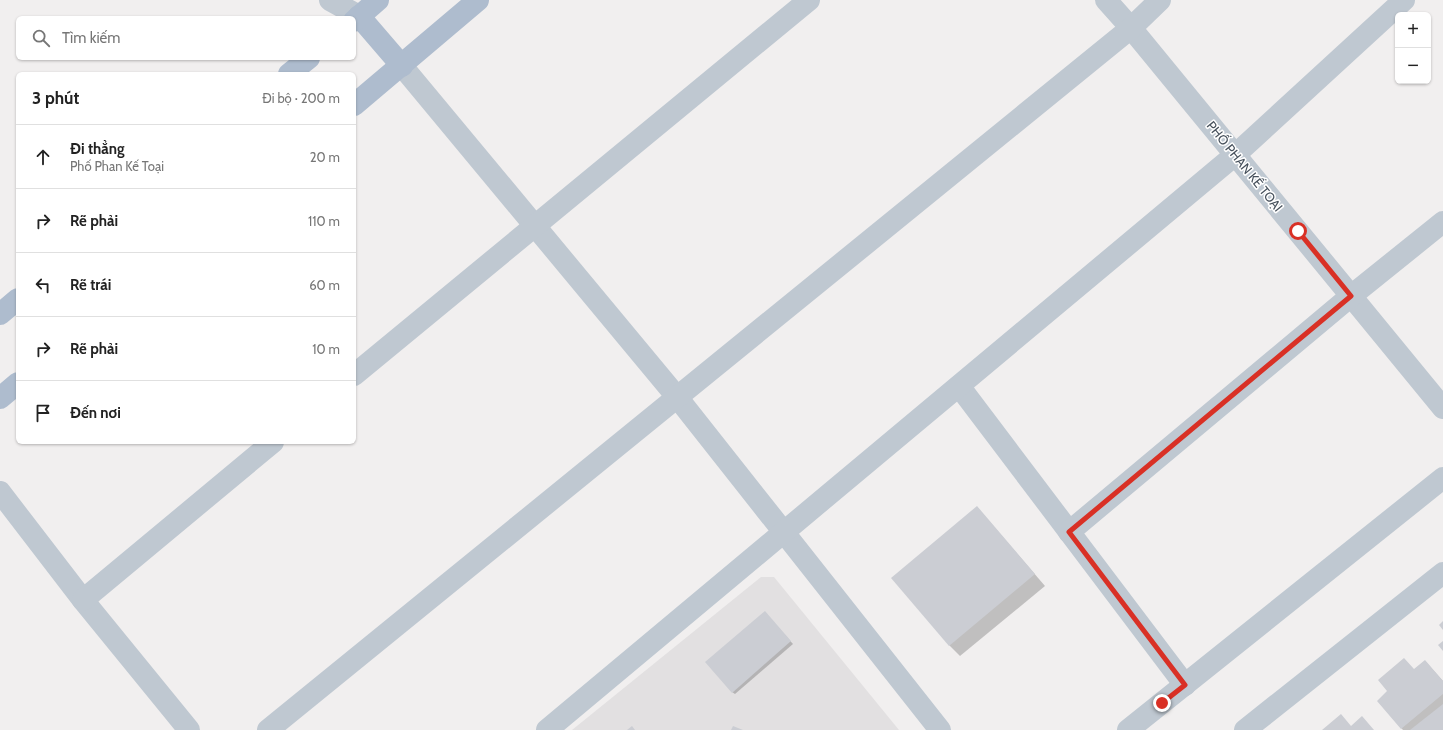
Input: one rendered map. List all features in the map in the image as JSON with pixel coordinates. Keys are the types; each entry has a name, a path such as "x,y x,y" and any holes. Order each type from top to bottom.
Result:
{"main road":[{"path":"378,0 357,18 402,66"},
{"path":"356,103 402,66 478,0"},
{"path":"292,72 306,60"},
{"path":"0,314 16,301"},
{"path":"0,398 16,385"}],"street":[{"path":"330,0 354,16"},
{"path":"356,373 809,0"},
{"name":"PHỐ PHAN KẾ TOẠI","path":"1106,0 1131,28 1443,408"},
{"path":"268,730 1131,28 1160,0"},
{"path":"547,730 1235,155 1404,0"},
{"path":"402,66 677,397 940,730"},
{"path":"1069,532 1351,296 1443,222"},
{"path":"959,386 1185,685"},
{"path":"83,600 272,444"},
{"path":"1128,730 1443,478"},
{"path":"0,492 83,600 189,730"},
{"path":"1245,730 1443,573"}],"shaded area":[{"path":"761,577 774,577 899,730 572,730"}],"building":[{"path":"977,506 1035,574 949,646 891,578"},
{"path":"765,611 791,641 732,693 705,662"},
{"path":"1443,621 1443,630 1439,625"},
{"path":"1443,641 1443,651 1438,645"},
{"path":"1404,658 1414,669 1425,660 1443,681 1443,694 1401,729 1377,701 1387,691 1378,680"},
{"path":"1443,704 1443,730 1410,730"},
{"path":"1341,714 1351,726 1362,716 1374,730 1322,730"},
{"path":"632,726 635,730 627,730"},
{"path":"733,726 743,730 731,730"}],"route":[{"path":"1162,703 1185,685 1069,532 1351,296 1298,231"}]}
